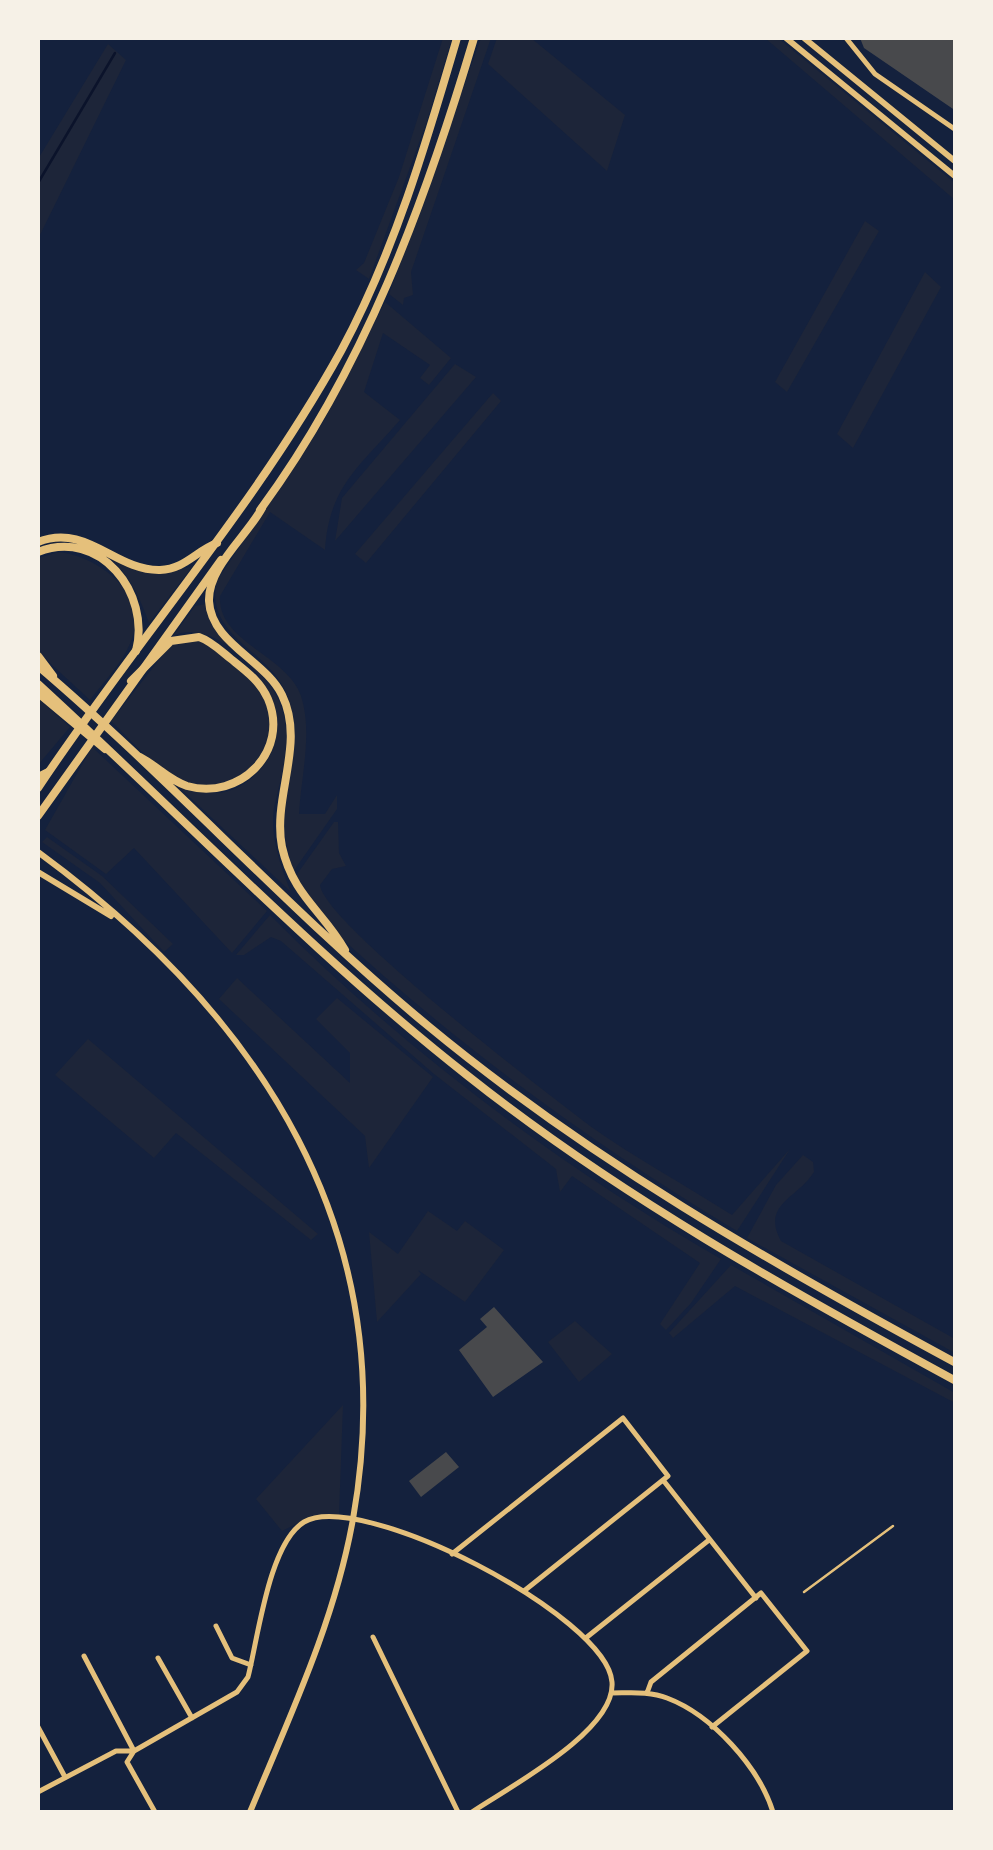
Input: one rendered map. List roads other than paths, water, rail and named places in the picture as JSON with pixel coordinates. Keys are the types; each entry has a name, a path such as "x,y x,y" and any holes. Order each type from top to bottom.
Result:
{"main road":[{"path":"38,788 217,543 303,416 360,312 408,195 457,38"},
{"path":"350,958 306,903 286,862 280,811 291,740 283,697 269,674 221,631 209,602 213,579 316,424 372,318 420,200 474,38"},
{"path":"38,816 116,702 262,508"},
{"path":"38,542 78,538 158,570 186,564 217,543"},
{"path":"38,552 57,547 86,551 119,573 141,614 136,650"},
{"path":"130,752 184,785 222,787 254,771 268,750 273,723 267,698 253,676 199,637 172,641 131,682"},
{"path":"38,656 54,680"},
{"path":"38,666 350,958 470,1060 612,1164 764,1258 956,1363"},
{"path":"38,684 354,980 526,1120 710,1242 956,1381"},
{"path":"38,693 96,747 109,751"},
{"path":"38,777 48,772"}],"street":[{"path":"786,38 956,178"},
{"path":"804,38 956,162"},
{"path":"846,38 875,74 956,130"},
{"path":"38,852 94,894 205,1000 249,1054 280,1104 314,1174 340,1248 356,1327 361,1406 353,1519 319,1640 250,1812"},
{"path":"38,872 121,922"},
{"path":"452,1554 623,1418 709,1540 807,1651 712,1727"},
{"path":"524,1592 666,1478"},
{"path":"155,1812 127,1762 134,1752 236,1692 250,1665 278,1558 287,1539 309,1519 353,1519 452,1554 524,1592 587,1637 605,1660 612,1693 603,1714 584,1735 472,1812"},
{"path":"587,1637 709,1540"},
{"path":"647,1693 651,1682 758,1596"},
{"path":"216,1626 232,1658 250,1665"},
{"path":"373,1636 458,1812"},
{"path":"84,1656 134,1752"},
{"path":"158,1658 192,1718"},
{"path":"612,1693 647,1693 667,1698 712,1727 760,1782 773,1812"},
{"path":"38,1727 65,1777"},
{"path":"38,1792 116,1751 134,1752"}],"waterway":[{"path":"38,183 115,53"}]}
